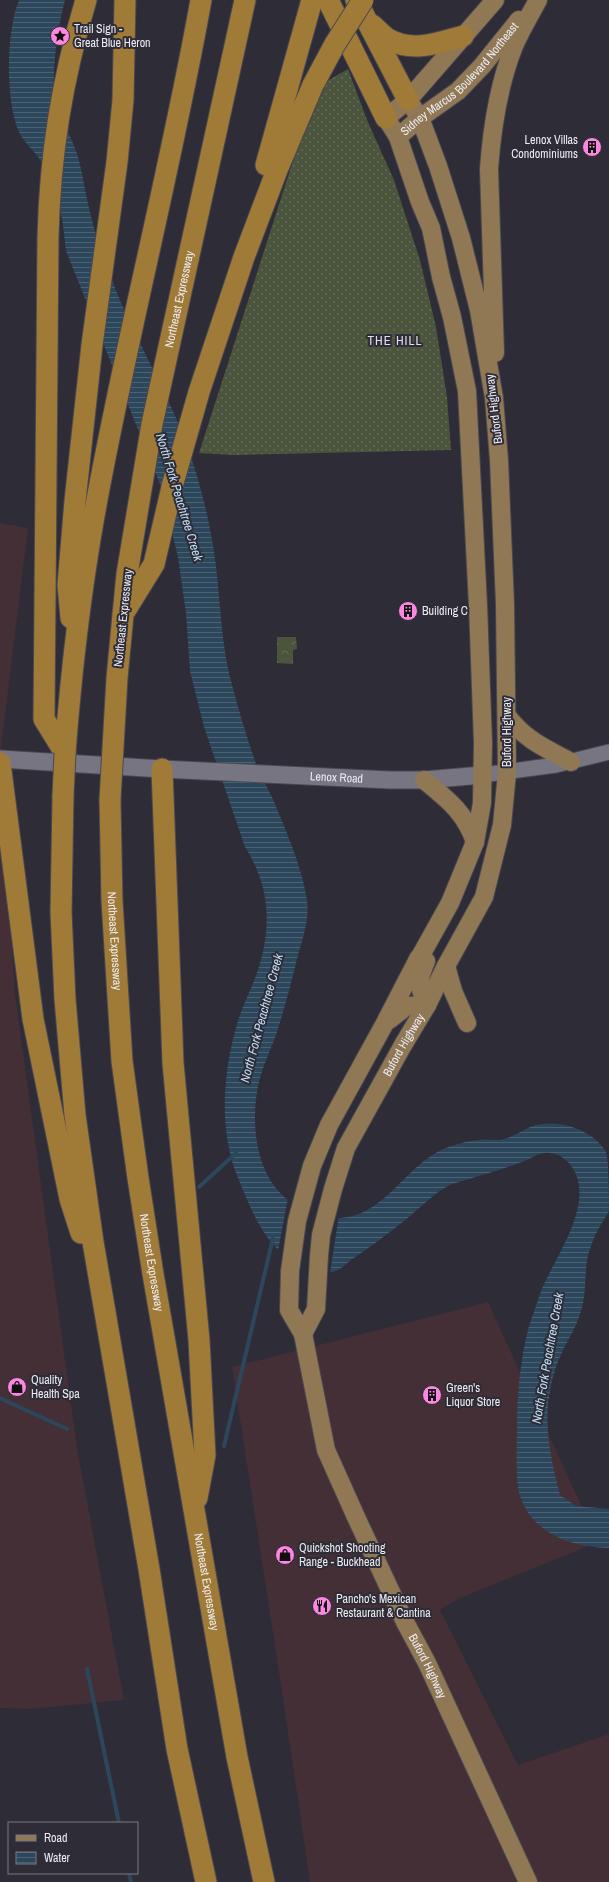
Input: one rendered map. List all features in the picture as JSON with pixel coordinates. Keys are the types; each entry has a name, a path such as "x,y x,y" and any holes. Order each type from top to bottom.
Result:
{"highway":[{"path":"64,758 44,719 49,184 56,127 74,42 86,0"},
{"path":"74,656 68,585 91,353 117,162 123,100 125,0"},
{"path":"200,0 174,135 93,519 74,656 64,758 61,912 66,1006 75,1116 101,1293 149,1569 177,1749 206,1882"},
{"name":"Northeast Expressway","path":"245,0 152,424 127,574 117,678 110,800 112,901 122,1061 153,1274 236,1757 264,1882"},
{"path":"244,257 265,168 312,0"},
{"path":"328,0 386,118"},
{"path":"356,0 408,100"},
{"path":"123,615 154,564 185,439 244,257 280,163 313,85 335,44 363,0"},
{"path":"368,22 388,39 406,46 428,46 463,36"},
{"path":"0,763 33,1019 70,1199 101,1293"},
{"path":"167,770 173,1063 198,1340 205,1455 195,1512"}],"main road":[{"name":"Sidney Marcus Boulevard Northeast","path":"386,118 408,100 495,0"},
{"name":"Sidney Marcus Boulevard Northeast","path":"398,137 420,118 458,91 482,66 537,0"},
{"path":"494,398 495,331 489,169 491,138 503,78 514,45 537,0"},
{"name":"Buford Highway","path":"303,1334 316,1309 321,1235 346,1148 427,1005 446,966 484,897 502,825 507,773 506,604 499,460 494,398 479,310 461,238 438,166 420,118 408,100"},
{"name":"Buford Highway","path":"386,118 398,137 431,228 452,317 467,391 478,605 483,743 482,800 475,842 450,903 418,959 351,1084 322,1140 312,1166 298,1214 293,1247 289,1310 303,1334 326,1450 392,1595 427,1662 528,1882"},
{"path":"506,716 519,732 530,740 571,762"},
{"name":"Lenox Road","path":"0,759 64,758 167,770 390,780 424,780 482,775"},
{"path":"424,780 456,807 467,821 475,842"},
{"path":"385,1023 407,1006 427,1005 419,986 420,977 448,919 450,903"},
{"path":"446,966 452,991 467,1023"}],"street":[{"name":"Lenox Road","path":"482,775 507,773 571,762 609,752"}],"shaded area":[{"path":"0,523 28,528 0,756"},
{"path":"0,774 15,994 77,1448 124,1700 30,1709 0,1708"},
{"path":"488,1302 598,1542 458,1599 440,1610 518,1765 609,1734 609,1882 310,1882 232,1367"}],"green space":[{"path":"348,69 367,120 394,180 420,260 436,327 447,397 451,450 234,455 199,453 293,161 327,81"},
{"path":"277,637 296,637 297,649 293,650 293,664 277,663"}],"water":[{"name":"North Fork Peachtree Creek","path":"19,0 65,0 55,54 54,84 57,108 77,154 95,231 111,279 124,310 175,416 192,460 210,526 218,582 223,641 228,670 255,761 272,797 297,861 305,887 308,907 305,930 282,1016 262,1070 257,1095 255,1109 256,1137 263,1164 275,1187 293,1204 315,1215 337,1218 355,1215 370,1208 384,1198 425,1160 450,1146 469,1141 504,1139 536,1125 545,1124 565,1125 575,1128 585,1132 600,1144 606,1152 608,1163 609,1211 599,1227 588,1255 585,1292 582,1307 554,1373 549,1397 547,1422 552,1459 560,1495 576,1506 609,1509 609,1548 582,1545 568,1541 544,1529 534,1520 526,1509 518,1490 517,1482 518,1403 521,1365 526,1339 541,1291 570,1233 579,1201 579,1186 575,1172 565,1159 556,1154 545,1153 450,1185 437,1193 410,1216 342,1267 336,1271 329,1272 317,1271 307,1267 285,1255 277,1248 262,1230 238,1178 227,1140 225,1120 226,1080 229,1059 238,1021 242,1008 256,977 262,954 267,922 264,891 260,876 245,847 204,727 190,671 186,613 178,557 160,484 66,251 62,217 57,195 43,164 21,136 14,118 9,85 9,66 12,30"}],"pier":[{"path":"288,1198 303,1208 320,1214 339,1215 330,1273 316,1274 298,1266 278,1251"}],"waterway":[{"path":"199,1187 236,1153"},
{"path":"224,1446 273,1238"},
{"path":"0,1398 67,1429"},
{"path":"87,1669 119,1822"},
{"path":"129,1874 131,1882"}],"place":[{"name":"Trail Sign - Great Blue Heron","path":"60,36"},
{"name":"Lenox Villas Condominiums","path":"592,147"},
{"name":"Building C","path":"408,611"},
{"name":"Quality Health Spa","path":"17,1387"},
{"name":"Green's Liquor Store","path":"432,1395"},
{"name":"Quickshot Shooting Range - Buckhead","path":"285,1555"},
{"name":"Pancho's Mexican Restaurant & Cantina","path":"322,1606"}],"district":[{"name":"THE HILL","path":"395,340"}]}
